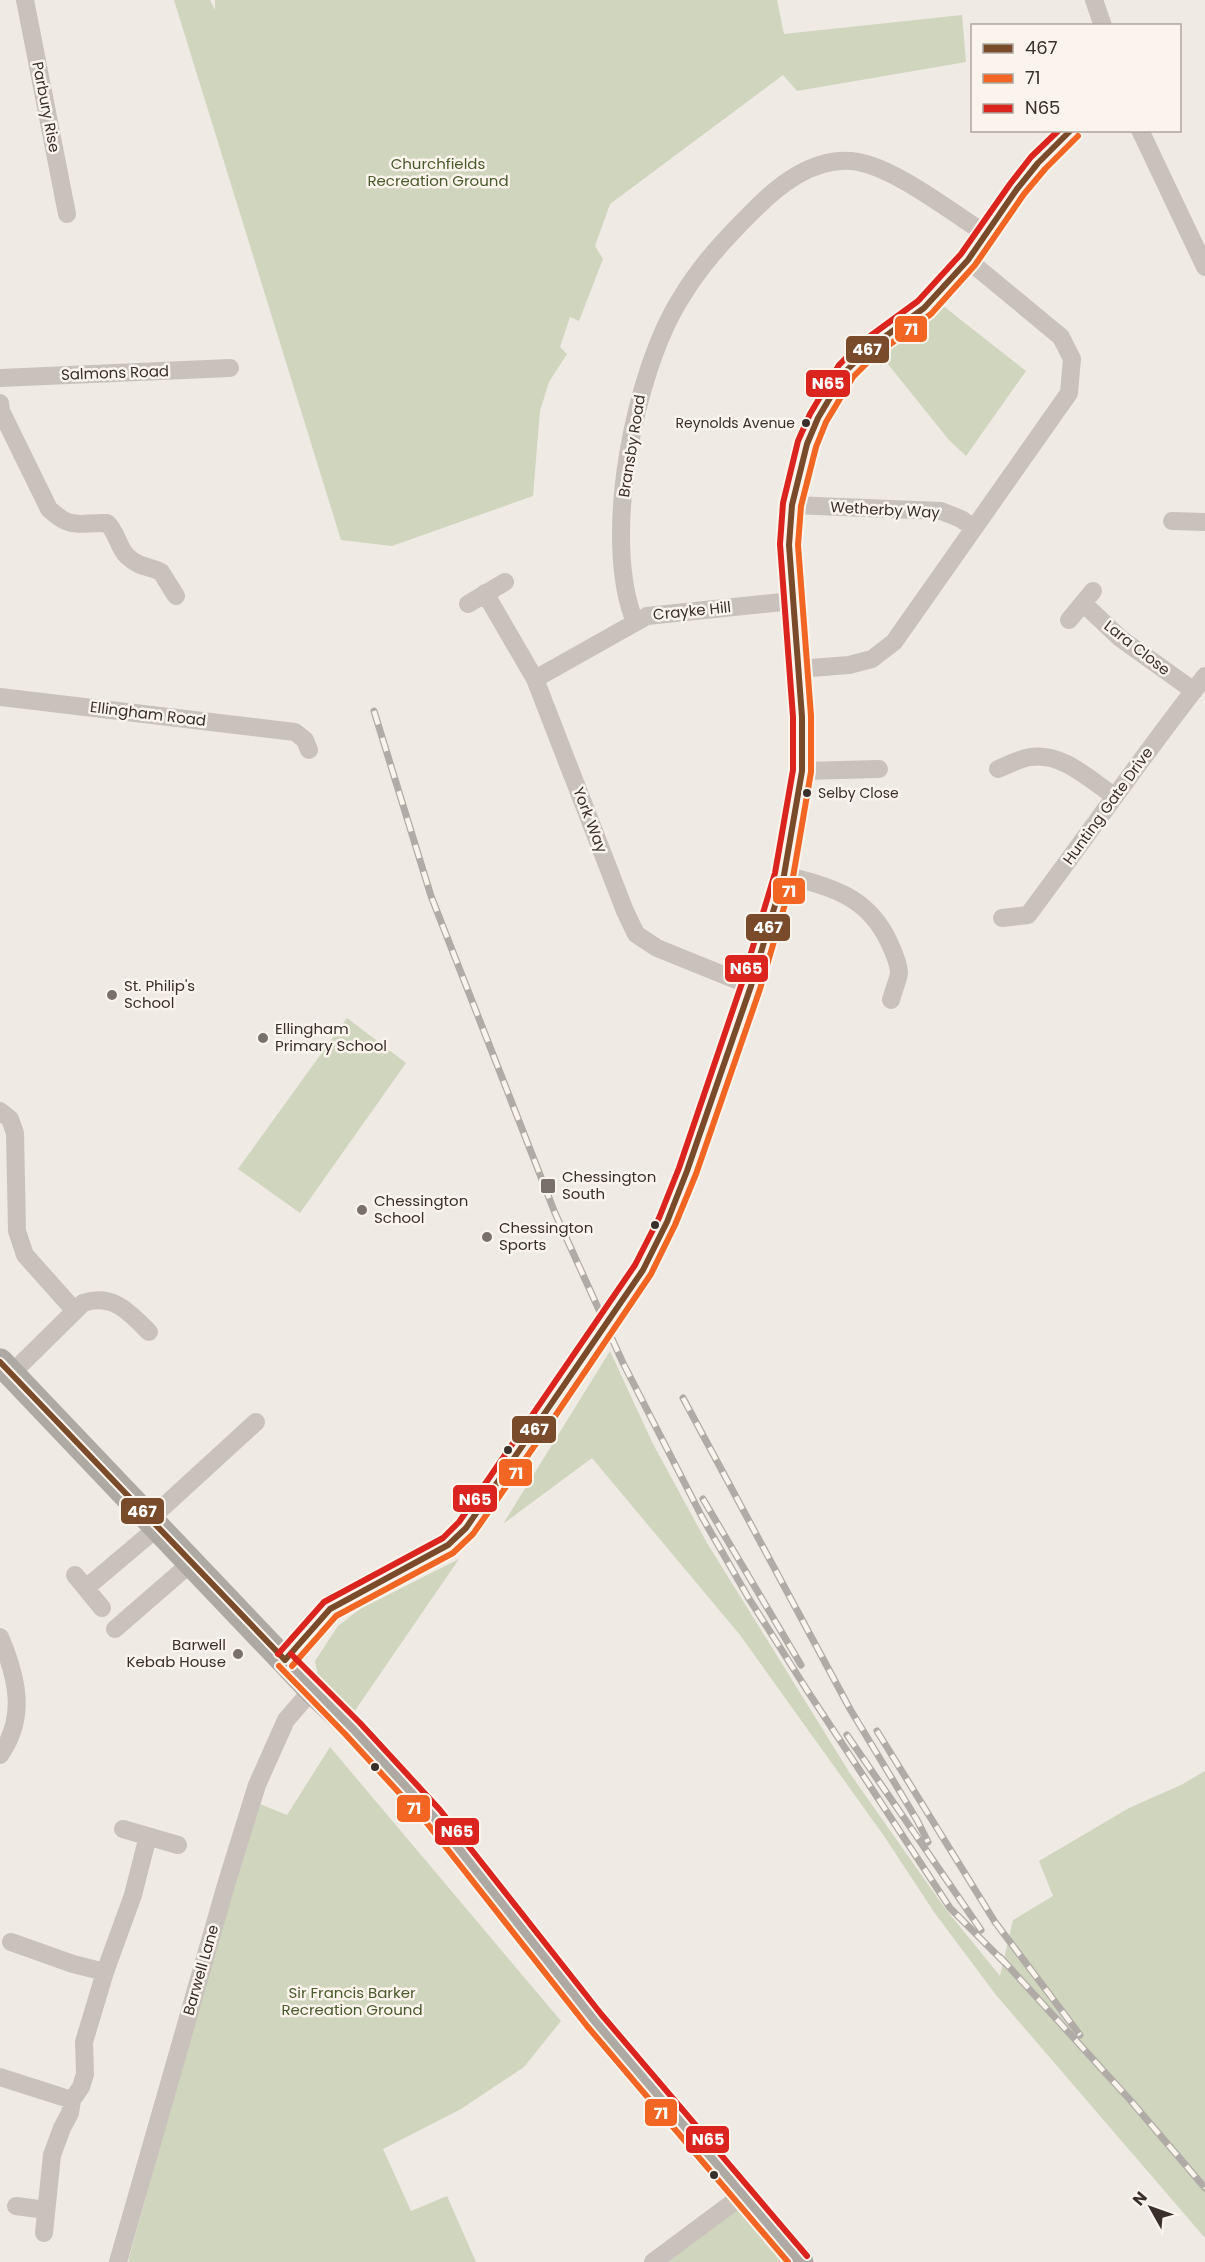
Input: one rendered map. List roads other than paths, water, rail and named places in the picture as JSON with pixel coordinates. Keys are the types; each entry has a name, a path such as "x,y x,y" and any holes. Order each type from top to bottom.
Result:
{"highway":[{"path":"5,1368 312,1690 353,1729 433,1816 594,2020 800,2262"}],"street":[{"name":"Parbury Rise","path":"25,0 67,214"},
{"path":"1094,0 1102,24"},
{"path":"285,1660 330,1609 448,1545 466,1528 643,1270 667,1222 751,986 784,875 802,771 802,717 789,544 792,505 807,444 818,418 846,371 868,349 924,308 968,260 1017,189 1038,163 1070,132"},
{"path":"1141,132 1205,267"},
{"name":"Bransby Road","path":"635,622 627,602 623,578 622,516 630,444 642,386 656,346 680,299 713,251 767,197 796,175 825,163 850,161 872,164 986,234"},
{"path":"798,669 849,665 872,659 894,642 1069,393 1072,359 1061,336 968,260"},
{"name":"Salmons Road","path":"0,378 231,368"},
{"path":"0,402 1,411 49,509 58,517 80,526 107,523 126,554 146,568 161,572 176,596"},
{"name":"Wetherby Way","path":"792,505 941,511 961,519 974,528"},
{"path":"1172,521 1205,522"},
{"path":"468,604 505,582"},
{"name":"York Way","path":"485,594 535,679 636,934 657,948 751,986"},
{"name":"Lara Close","path":"1069,620 1088,597 1120,638 1194,691"},
{"name":"Crayke Hill","path":"535,679 647,615 792,601"},
{"name":"Hunting Gate Drive","path":"1002,918 1028,915 1205,676"},
{"name":"Ellingham Road","path":"0,697 295,732 305,740 309,750"},
{"path":"998,769 1027,758 1042,756 1065,762 1114,796"},
{"path":"802,771 879,769"},
{"path":"784,875 838,890 856,901 870,914 887,939 899,972 891,1000"},
{"path":"0,1112 10,1119 15,1133 17,1231 26,1255 75,1311"},
{"path":"5,1368 83,1303 95,1299 105,1299 128,1311 149,1332"},
{"path":"102,1608 80,1581 153,1524 256,1422"},
{"path":"115,1629 191,1563"},
{"path":"0,1637 9,1658 18,1701 16,1724 0,1755"},
{"name":"Barwell Lane","path":"118,2262 231,1865 257,1785 286,1720 312,1690"},
{"path":"123,1829 178,1845"},
{"path":"44,2233 52,2156 70,2113 72,2100 81,2087 85,2074 84,2042 105,1972 133,1896 148,1836"},
{"path":"21,1939 73,1964 105,1972"},
{"path":"0,2077 72,2100"},
{"path":"653,2262 743,2195"},
{"path":"16,2206 46,2210"}],"railway":[{"path":"374,711 431,896 555,1213 623,1363 702,1517 748,1597 807,1690 950,1908 1005,1963"},
{"path":"683,1398 850,1709 928,1842"},
{"path":"703,1499 801,1665"},
{"path":"877,1731 995,1922 1080,2035"},
{"path":"847,1735 981,1930"},
{"path":"1000,1957 1131,2101 1205,2188"}],"place":[{"name":"Reynolds Avenue","path":"806,423"},
{"name":"Selby Close","path":"807,793"},
{"name":"St. Philip's School","path":"112,995"},
{"name":"Ellingham Primary School","path":"263,1038"},
{"name":"Chessington South","path":"548,1186"},
{"name":"Chessington School","path":"362,1210"},
{"name":"Chessington Sports","path":"487,1237"},
{"name":"Barwell Kebab House","path":"238,1654"}],"park label":[{"name":"Churchfields Recreation Ground","path":"438,172"},
{"name":"Sir Francis Barker Recreation Ground","path":"352,2002"}]}
